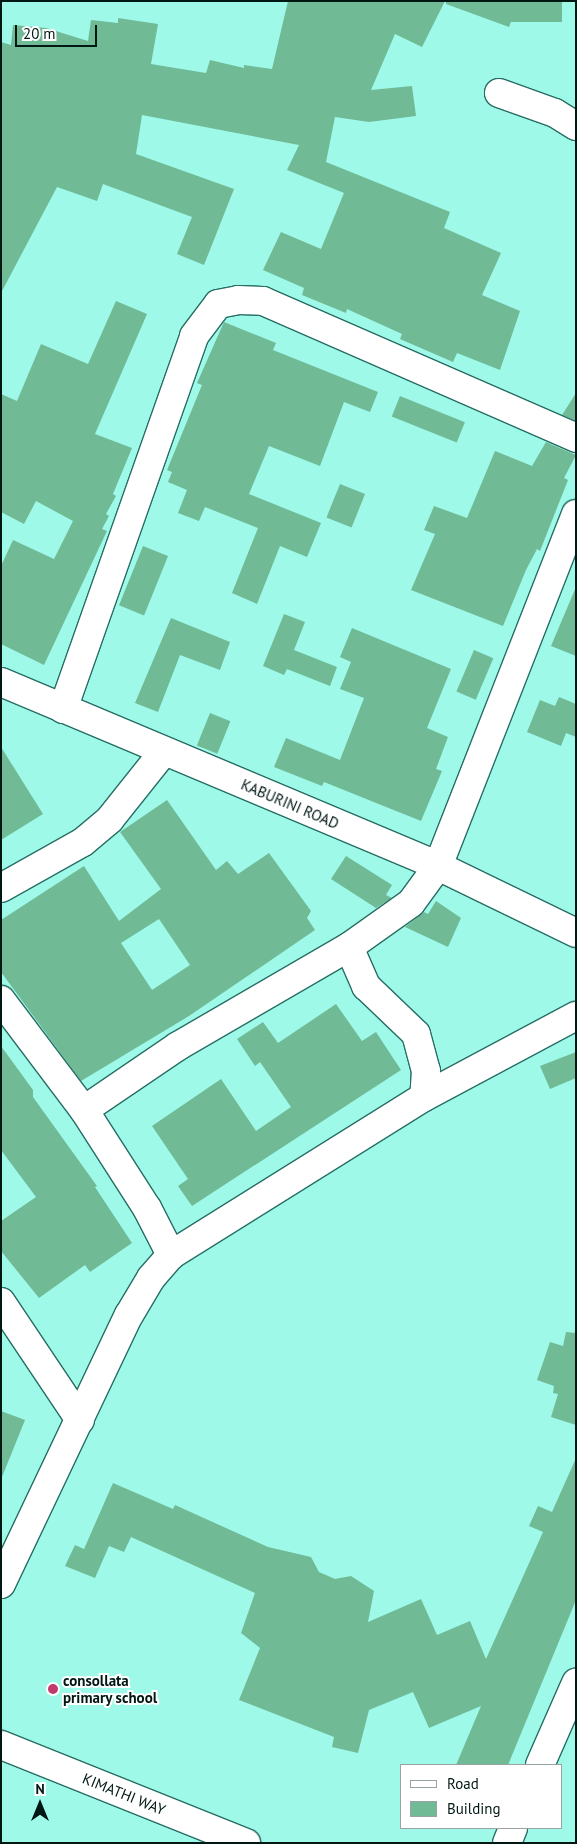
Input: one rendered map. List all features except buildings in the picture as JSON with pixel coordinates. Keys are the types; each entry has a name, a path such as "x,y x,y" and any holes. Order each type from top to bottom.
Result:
{"street":[{"path":"499,93 555,113 576,126"},
{"path":"63,709 194,336 218,304 238,300 263,302 576,438"},
{"path":"84,1110 178,1046 349,947 411,903 438,866 576,514"},
{"name":"KABURINI ROAD","path":"1,682 438,866 576,933"},
{"path":"1,888 83,842 116,812 164,751"},
{"path":"349,947 366,986 416,1034 426,1072 424,1097"},
{"path":"1,1000 84,1110 147,1208 171,1255"},
{"path":"1,1584 129,1315 152,1278 171,1255 424,1097 576,1016"},
{"path":"1,1302 80,1420"},
{"path":"540,1764 576,1683"},
{"name":"KIMATHI WAY","path":"1,1744 212,1837 246,1843"},
{"path":"507,1843 513,1829"}],"place":[{"name":"consollata primary school","path":"53,1689"}]}
